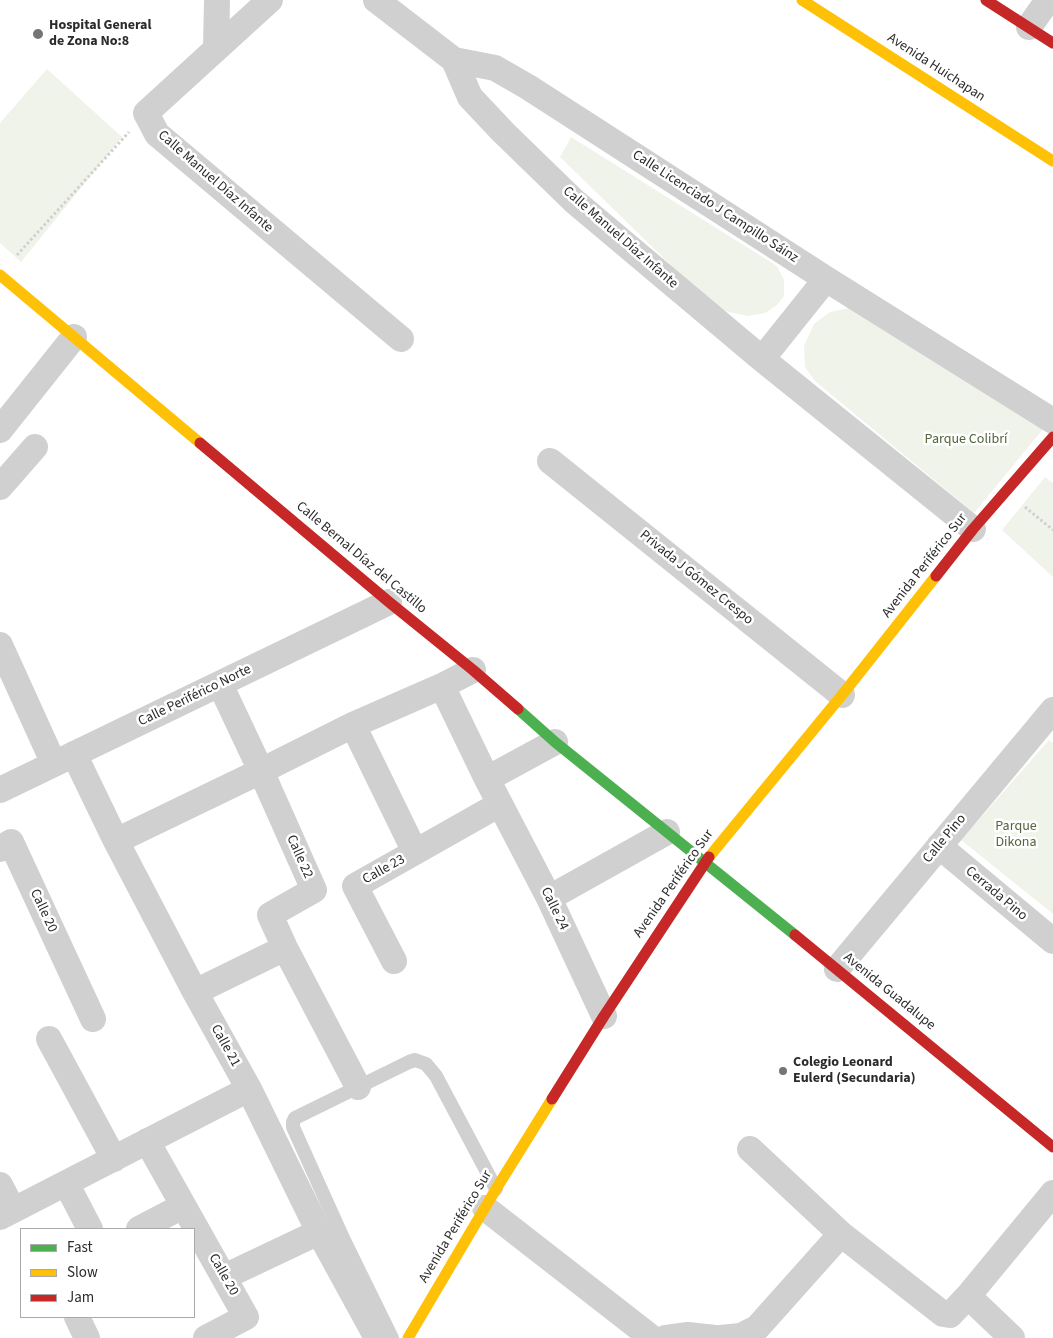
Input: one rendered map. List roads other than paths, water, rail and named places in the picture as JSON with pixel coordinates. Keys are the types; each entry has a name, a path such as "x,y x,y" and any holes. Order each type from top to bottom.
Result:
{"street":[{"path":"216,49 217,0"},
{"path":"216,49 270,0"},
{"name":"Calle Licenciado J Campillo Sáinz","path":"376,0 454,60 495,68 528,87 826,279 1053,421"},
{"name":"Avenida Huichapan","path":"802,0 1053,161"},
{"path":"986,0 1053,43"},
{"path":"1029,27 1048,0"},
{"name":"Calle Manuel Díaz Infante","path":"216,49 146,113 157,134 401,339"},
{"name":"Calle Manuel Díaz Infante","path":"454,60 470,97 574,201 762,359 972,529"},
{"name":"Calle Bernal Díaz del Castillo","path":"0,275 389,602 473,670 555,742 704,862"},
{"path":"762,359 826,279"},
{"path":"1,427 74,338"},
{"name":"Avenida Periférico Sur","path":"408,1338 491,1198 604,1016 704,862 842,695 972,529 1053,437"},
{"path":"0,487 35,447"},
{"name":"Privada J Gómez Crespo","path":"550,460 842,695"},
{"name":"Calle Periférico Norte","path":"0,790 389,602"},
{"name":"Calle 21","path":"0,645 64,759 116,841 248,1089 319,1232 376,1338"},
{"path":"116,841 261,772 353,725 442,686 473,670"},
{"name":"Calle 22","path":"220,684 314,890 270,915 285,948 358,1088"},
{"name":"Calle 24","path":"442,686 487,779 549,898 604,1016"},
{"name":"Calle Pino","path":"837,968 1053,710"},
{"name":"Calle 23","path":"353,725 416,852 355,886 394,961"},
{"path":"487,779 555,742"},
{"path":"416,852 500,804"},
{"path":"549,898 666,832"},
{"name":"Calle 20","path":"0,849 11,842 92,1019"},
{"name":"Cerrada Pino","path":"939,846 1053,941"},
{"name":"Avenida Guadalupe","path":"704,862 837,968 1053,1147"},
{"path":"195,992 285,948"},
{"path":"49,1039 114,1159"},
{"path":"0,1185 6,1213 248,1089"},
{"name":"Calle 20","path":"147,1141 246,1317 206,1338"},
{"path":"750,1149 841,1234 943,1314 950,1315 955,1311 1053,1193"},
{"path":"66,1183 89,1228"},
{"path":"491,1198 652,1338"},
{"path":"141,1228 183,1206"},
{"path":"224,1277 319,1232"},
{"path":"720,1338 740,1336 757,1328 841,1234"},
{"path":"968,1296 1012,1338"},
{"path":"77,1318 87,1338"},
{"path":"666,1338 688,1335 715,1338"}],"lane":[{"path":"392,1338 294,1127 293,1122 295,1118 409,1062 415,1060 426,1064 436,1076 491,1198"}],"place":[{"name":"Hospital General de Zona No:8","path":"38,34"},
{"name":"Colegio Leonard Eulerd (Secundaria)","path":"783,1071"}],"park label":[{"name":"Parque Colibrí","path":"966,440"},
{"name":"Parque Dikona","path":"1016,836"}]}
